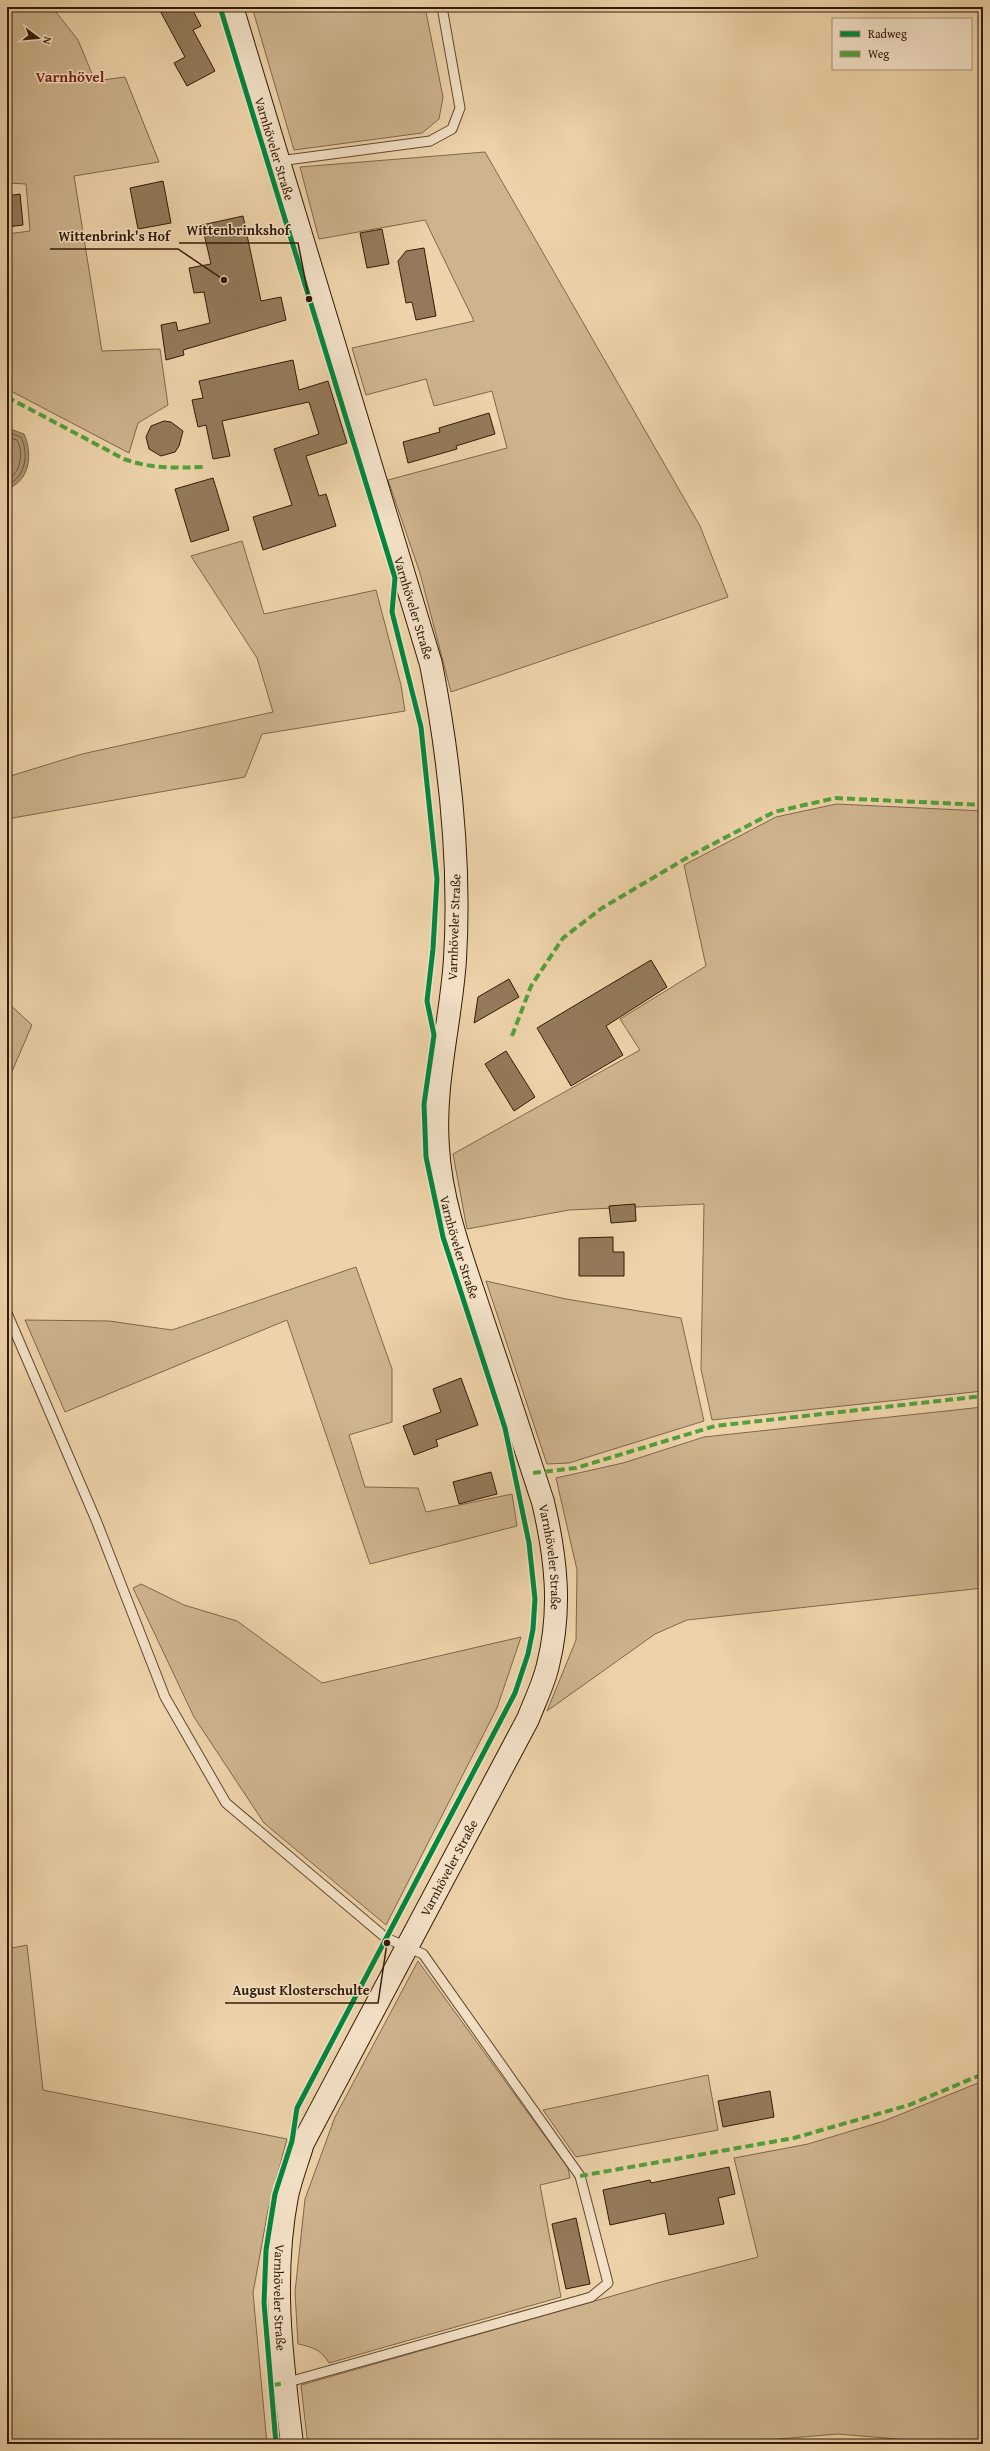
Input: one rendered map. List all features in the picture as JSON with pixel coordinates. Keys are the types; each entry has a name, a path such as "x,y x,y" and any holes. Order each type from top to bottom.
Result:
{"street":[{"name":"Varnhöveler Straße","path":"232,7 417,614 436,692 449,770 456,879 455,961 437,1099 440,1169 460,1251 543,1502 552,1540 557,1582 556,1626 548,1666 528,1719 306,2137 288,2195 280,2250 277,2303 284,2383 292,2444"}],"lane":[{"path":"279,161 430,141 452,129 460,108 442,7"},
{"path":"7,1313 96,1520 165,1697 226,1803 386,1938 423,1954 580,2176 608,2283 592,2297 284,2383"}],"shaded area":[{"path":"7,7 52,7 78,40 95,81 125,77 159,162 74,176 102,351 160,349 168,405 138,423 129,453 7,389 7,234 30,231 26,184 7,183"},
{"path":"252,7 425,7 443,97 439,119 422,133 294,150"},
{"path":"485,152 700,526 728,597 451,692 420,573 388,480 507,448 492,391 434,406 426,379 366,395 352,348 474,321 425,220 319,239 300,167"},
{"path":"242,541 264,614 376,590 401,685 405,711 262,734 245,777 7,819 7,777 82,754 273,712 257,658 191,556"},
{"path":"836,804 983,811 983,1391 712,1420 701,1369 704,1204 569,1210 467,1229 453,1154 640,1050 620,1019 706,966 684,865 776,817"},
{"path":"7,1002 32,1025 7,1083"},
{"path":"356,1267 392,1369 392,1422 349,1435 365,1487 418,1488 426,1512 512,1494 517,1526 370,1564 287,1320 65,1412 25,1320 109,1321 172,1330"},
{"path":"486,1281 566,1299 681,1318 704,1421 569,1463 547,1464"},
{"path":"983,1407 983,1588 687,1620 655,1634 547,1711 576,1640 577,1570 556,1478 623,1463 704,1437"},
{"path":"141,1584 184,1605 237,1621 322,1683 521,1637 497,1708 386,1925 264,1823 194,1717 133,1588"},
{"path":"27,1945 43,2090 287,2139 268,2210 253,2293 267,2444 7,2444 7,1949"},
{"path":"418,1961 568,2168 570,2178 540,2185 561,2297 329,2363 320,2352 308,2346 298,2344 295,2292 305,2199 335,2117"},
{"path":"708,2075 718,2130 576,2157 543,2110"},
{"path":"983,2081 983,2444 957,2444 838,2434 720,2444 310,2444 307,2438 301,2385 661,2282 758,2257 734,2158 808,2144 884,2121"}],"water":[{"path":"7,428 24,434 27,442 29,458 28,466 21,480 7,489"}],"building":[{"path":"158,7 191,7 201,26 193,30 215,71 187,86 174,63 185,57"},
{"path":"163,181 171,223 138,229 130,188"},
{"path":"20,194 23,225 7,227 7,196"},
{"path":"243,216 261,301 281,297 286,320 183,350 184,355 166,360 161,325 176,322 178,331 210,323 204,292 194,293 189,268 211,264 202,225"},
{"path":"382,229 389,264 367,268 360,233"},
{"path":"424,248 436,316 416,320 412,302 406,303 398,261 406,251"},
{"path":"293,360 299,390 328,381 347,443 306,456 319,496 326,494 336,526 263,550 253,517 292,505 274,449 319,434 309,402 222,421 230,456 213,459 206,425 198,427 192,400 203,398 199,381"},
{"path":"489,413 495,434 456,446 457,449 408,463 403,442 440,432 439,428"},
{"path":"164,421 171,422 183,431 179,446 175,452 161,456 149,449 146,437 151,426"},
{"path":"213,478 229,530 191,542 175,489"},
{"path":"651,960 667,987 606,1026 623,1055 571,1086 537,1028"},
{"path":"509,979 519,997 474,1023 478,997"},
{"path":"506,1051 535,1097 514,1111 485,1064"},
{"path":"635,1204 636,1221 611,1223 609,1206"},
{"path":"613,1237 613,1252 624,1252 624,1276 579,1276 579,1238"},
{"path":"461,1378 478,1425 436,1440 438,1446 414,1455 403,1426 441,1412 433,1389"},
{"path":"491,1472 497,1494 459,1504 453,1482"},
{"path":"770,2091 774,2117 723,2127 718,2101"},
{"path":"729,2167 735,2194 718,2198 724,2224 669,2235 665,2213 610,2225 603,2190 650,2180 651,2183"},
{"path":"576,2218 590,2284 566,2289 552,2224"}],"marked path":[{"path":"7,397 124,459 144,465 174,468 205,467"},
{"path":"512,1036 531,986 563,938 602,908 690,856 774,812 835,798 983,805"},
{"path":"533,1473 576,1468 715,1426 983,1396"},
{"path":"580,2176 794,2138 909,2105 983,2074"},
{"path":"273,2385 285,2383"}],"cycle path":[{"path":"220,7 395,578 392,612 421,727 437,879 433,949 427,1001 434,1035 424,1104 426,1157 443,1237 505,1428 529,1543 535,1599 533,1629 528,1654 515,1693 297,2108 292,2141 275,2194 266,2250 264,2303 276,2444"}],"place":[{"name":"Wittenbrink's Hof","path":"224,280"},
{"name":"Wittenbrinkshof","path":"309,299"},
{"name":"August Klosterschulte","path":"387,1943"}],"district":[{"name":"Varnhövel","path":"70,76"}]}
